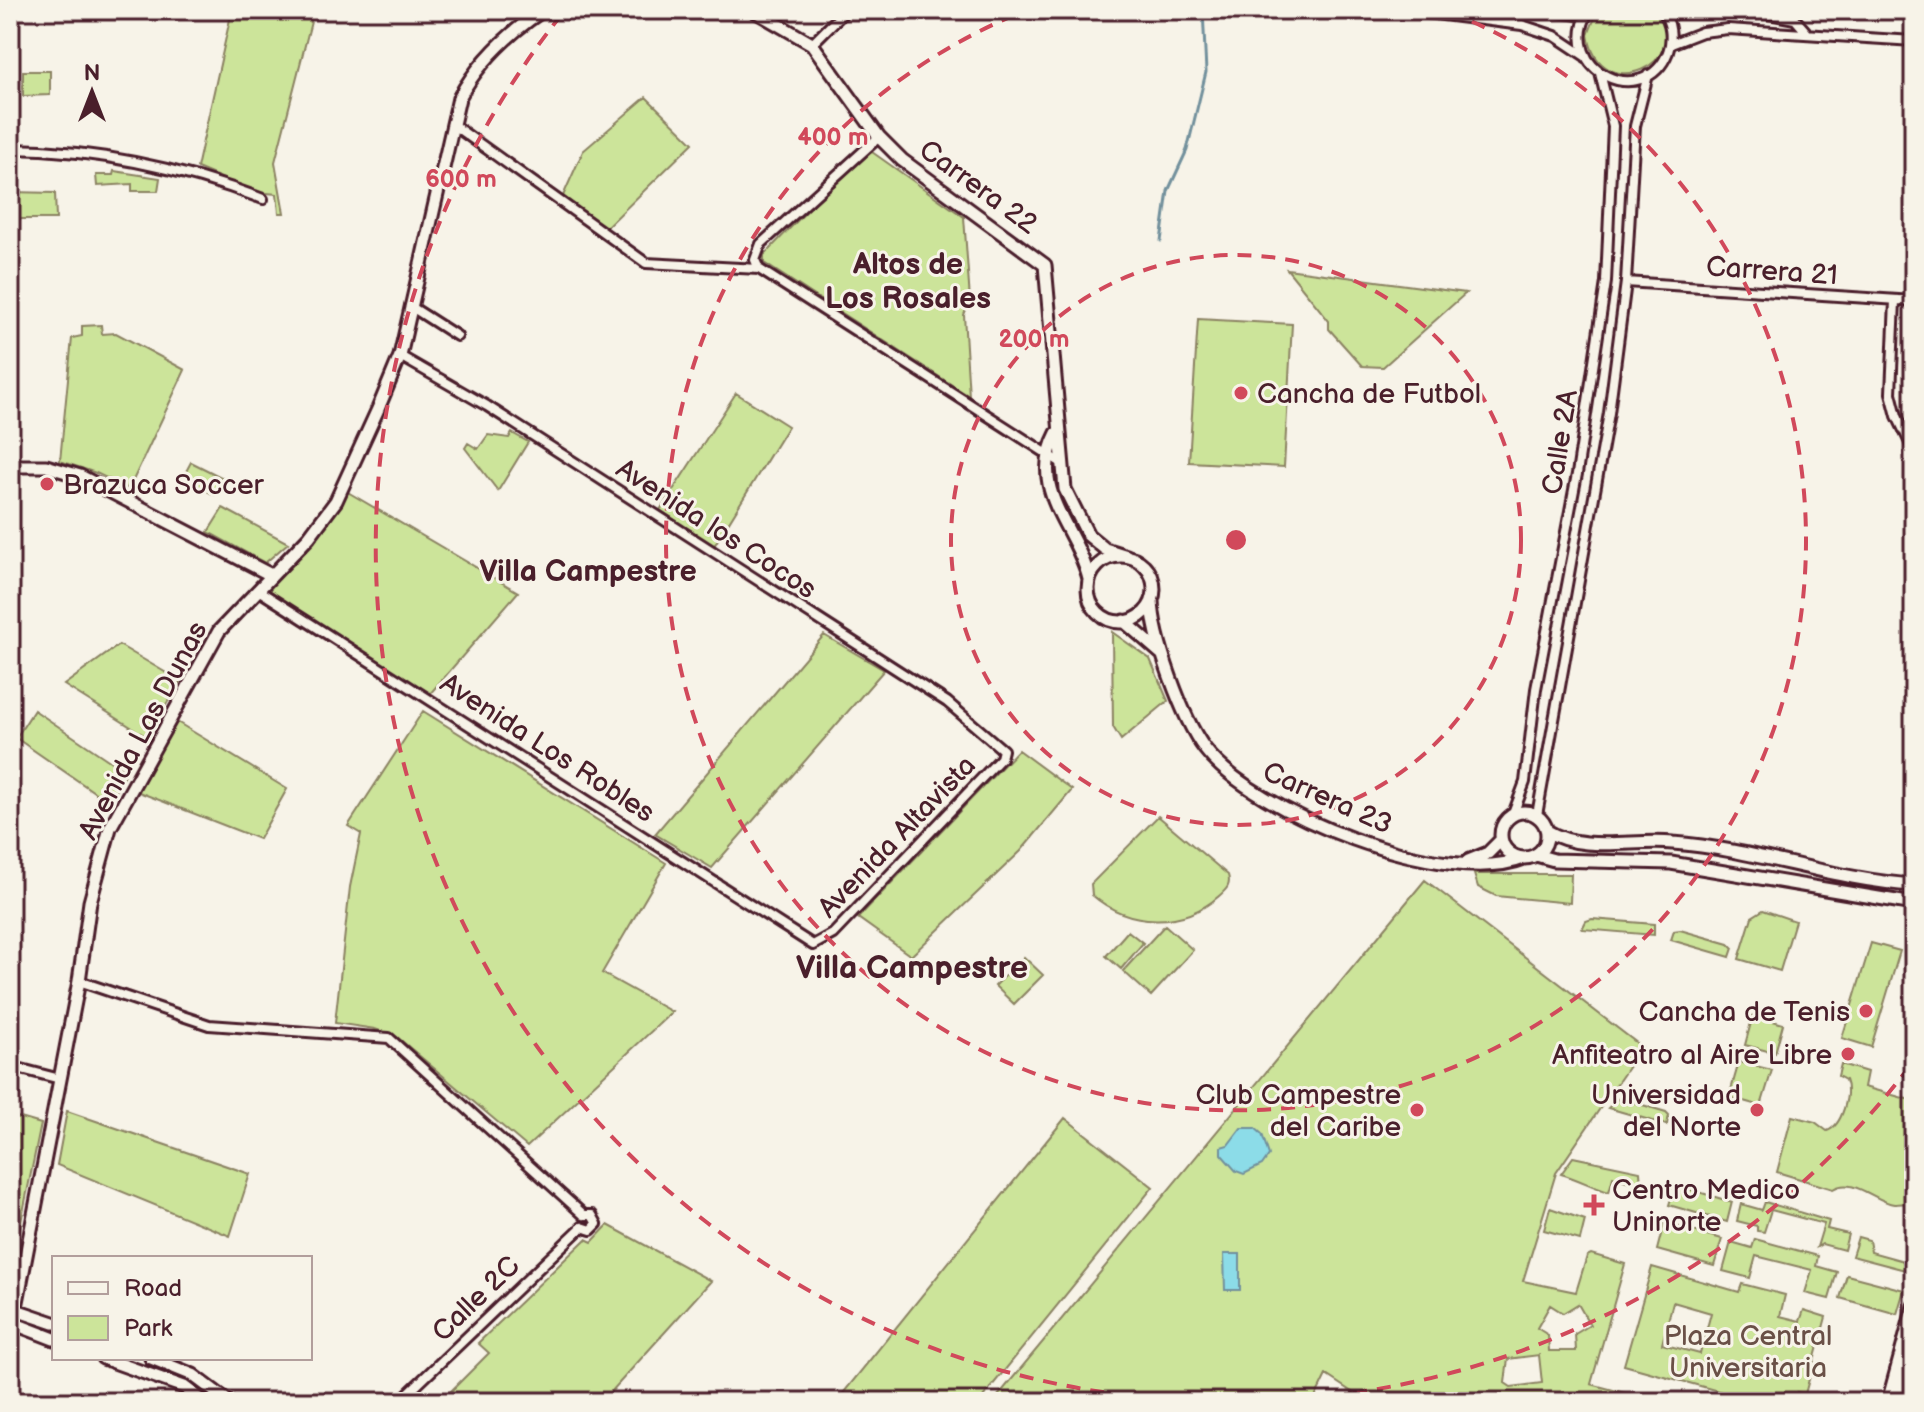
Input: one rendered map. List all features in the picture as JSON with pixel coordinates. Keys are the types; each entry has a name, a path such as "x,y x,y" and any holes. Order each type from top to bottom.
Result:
{"street":[{"name":"Avenida Las Dunas","path":"12,1322 79,981 85,928 103,846 110,828 219,631 309,537 336,501 400,356 409,305 459,98 471,77 515,29 543,10"},
{"name":"Carrera 22","path":"753,10 812,44 879,137 902,160 1045,265 1057,432"},
{"path":"812,44 846,10"},
{"path":"1403,10 1522,25 1555,36 1586,57 1600,73 1624,81 1648,75 1659,67 1671,44 1664,12 1716,10"},
{"path":"1543,10 1587,13 1580,36 1586,57"},
{"path":"1748,10 1795,19 1808,34"},
{"path":"1671,44 1712,30 1914,41"},
{"name":"Calle 2A","path":"1513,814 1525,782 1536,689 1577,474 1606,282 1613,126 1600,73"},
{"name":"Calle 2A","path":"1537,815 1609,413 1626,282 1635,126 1648,75"},
{"path":"452,124 646,263 759,269 1060,462"},
{"path":"759,269 755,260 761,244 879,137"},
{"path":"10,149 91,154 159,166 263,199"},
{"name":"Carrera 21","path":"1626,282 1914,301"},
{"path":"1895,301 1891,393 1897,416 1914,451"},
{"path":"409,305 457,336"},
{"name":"Avenida los Cocos","path":"400,356 487,406 947,702 1003,750"},
{"path":"1057,432 1069,503 1080,524 1105,549 1147,567 1152,577 1152,600 1141,615 1124,621 1108,619 1095,610 1081,552 1057,512 1046,454 1057,432"},
{"path":"10,466 46,466 80,476 271,575"},
{"path":"1089,579 1108,558 1127,556"},
{"name":"Avenida Los Robles","path":"258,590 813,945"},
{"name":"Carrera 23","path":"1152,600 1153,626 1163,654 1205,748 1241,784 1308,820 1401,855 1467,863 1509,863 1530,857 1671,863 1914,904"},
{"name":"Carrera 23","path":"1124,621 1163,654"},
{"name":"Avenida Altavista","path":"813,945 833,934 1001,758 1003,750"},
{"path":"1547,831 1544,847 1530,857 1507,851 1501,840 1501,828 1513,814 1528,812 1537,815 1547,831 1575,842 1672,842 1914,885"},
{"name":"Carrera 23","path":"1454,862 1482,856 1501,840"},
{"path":"79,981 209,1025 389,1038 584,1215 582,1227"},
{"path":"10,1066 60,1079"},
{"name":"Calle 2C","path":"399,1402 582,1227 594,1229 595,1217 584,1215"},
{"path":"1899,1402 1914,1306"},
{"path":"13,1309 52,1322"},
{"path":"12,1322 52,1338"},
{"path":"1888,1402 1914,1348"},
{"path":"109,1360 184,1387 204,1402"},
{"path":"156,1360 193,1375 229,1402"}],"green space":[{"path":"232,10 314,10 275,162 284,213 279,213 277,194 255,192 197,168"},
{"path":"1598,10 1656,10 1665,29 1664,47 1655,60 1642,70 1625,73 1609,69 1596,57 1588,35"},
{"path":"23,71 50,71 50,95 23,96"},
{"path":"646,97 693,143 605,229 563,196 583,151"},
{"path":"872,152 964,217 970,300 964,315 969,396 764,263 764,255 863,153"},
{"path":"114,171 160,178 158,191 132,191 132,184 97,186 96,175 113,175"},
{"path":"10,192 55,193 56,219 10,219"},
{"path":"1287,269 1466,293 1383,367 1362,366 1329,329 1329,321"},
{"name":"Cancha de Futbol","path":"1198,319 1292,324 1284,467 1189,462"},
{"path":"101,325 102,334 116,333 185,370 129,489 96,473 60,461 72,338 82,336 82,326"},
{"path":"736,393 788,426 714,546 660,510"},
{"path":"512,433 528,442 498,491 465,448 468,443 478,449 488,435 509,438"},
{"path":"191,462 223,478 215,495 182,479"},
{"path":"346,491 518,592 429,695 269,594 269,587 315,538"},
{"path":"223,508 288,543 265,563 208,532"},
{"path":"1112,632 1150,659 1168,701 1121,740 1113,727"},
{"path":"824,635 884,670 712,868 655,834"},
{"path":"119,645 180,681 147,737 64,685"},
{"path":"34,710 126,772 110,803 16,738"},
{"path":"423,711 666,863 602,973 672,1012 527,1147 397,1037 375,1029 335,1023 350,887 361,834 348,826"},
{"path":"177,722 287,789 259,839 136,791"},
{"path":"1018,750 1072,790 1021,851 911,956 858,918"},
{"path":"1158,816 1228,875 1229,884 1219,896 1189,914 1156,920 1139,918 1107,906 1092,895 1091,884"},
{"path":"1474,874 1571,874 1570,903 1496,896 1478,887"},
{"name":"Club Campestre del Caribe","path":"1425,880 1642,1047 1556,1173 1523,1281 1576,1292 1587,1256 1591,1254 1625,1264 1591,1384 1658,1402 1577,1402 1566,1398 1367,1402 1326,1375 1313,1402 993,1402","holes":["1578,1304 1590,1325 1575,1334 1576,1351 1549,1351 1548,1335 1537,1328 1550,1305 1563,1313","1539,1355 1542,1383 1511,1387 1505,1383 1508,1359"]},
{"path":"1763,910 1795,921 1780,971 1739,959 1752,917"},
{"path":"1586,921 1654,924 1654,935 1582,929"},
{"path":"1165,925 1193,950 1151,996 1123,971"},
{"path":"1128,931 1143,943 1121,969 1106,956"},
{"path":"1674,931 1729,944 1733,948 1730,957 1671,940"},
{"path":"1871,943 1900,951 1871,1047 1842,1038"},
{"path":"1024,957 1043,975 1014,1004 995,986"},
{"path":"1753,1015 1783,1024 1775,1053 1745,1045"},
{"path":"1739,1062 1772,1070 1761,1106 1729,1097"},
{"path":"1841,1064 1867,1072 1864,1087 1914,1101 1914,1193 1909,1196 1907,1204 1887,1202 1848,1186 1833,1189 1777,1172 1792,1116 1815,1122 1827,1131 1837,1123 1847,1093 1845,1080 1838,1076"},
{"path":"1619,1098 1666,1112 1669,1115 1667,1125 1608,1108"},
{"path":"67,1111 250,1174 230,1236 57,1165"},
{"path":"10,1115 41,1124 10,1276"},
{"path":"1065,1118 1153,1187 979,1402 836,1402"},
{"path":"1573,1157 1640,1171 1641,1185 1613,1177 1609,1192 1561,1174"},
{"path":"1675,1185 1732,1202 1727,1222 1669,1205"},
{"path":"1765,1202 1829,1221 1827,1229 1848,1234 1844,1250 1822,1244 1817,1247 1824,1224 1771,1210 1764,1232 1757,1231 1757,1226 1737,1221 1741,1204 1762,1210"},
{"path":"1550,1208 1585,1220 1580,1240 1544,1230"},
{"path":"1664,1223 1722,1239 1714,1266 1657,1250"},
{"path":"608,1225 711,1281 602,1402 440,1402 489,1353 478,1343 586,1239 592,1242"},
{"path":"1858,1237 1869,1240 1871,1252 1911,1263 1909,1271 1852,1256"},
{"path":"1755,1239 1818,1256 1816,1266 1837,1272 1829,1299 1805,1293 1812,1270 1756,1256 1750,1278 1723,1271 1731,1242 1752,1248"},
{"name":"Plaza Central Universitaria","path":"1652,1267 1739,1292 1742,1284 1785,1295 1780,1316 1800,1321 1804,1310 1826,1317 1805,1394 1797,1392 1794,1402 1758,1402 1624,1365","holes":["1673,1302 1711,1313 1700,1354 1662,1344"]},
{"path":"1847,1275 1904,1290 1897,1314 1840,1298"}],"water":[{"path":"1241,1128 1255,1128 1262,1134 1269,1155 1262,1165 1244,1174 1236,1171 1221,1154 1221,1147 1228,1145"},
{"path":"1224,1254 1240,1254 1240,1290 1225,1290"}],"waterway":[{"path":"1161,241 1168,191 1187,150 1206,72 1203,10"}],"place":[{"name":"Cancha de Futbol","path":"1241,393"},
{"name":"Brazuca Soccer","path":"47,484"},
{"name":"Cancha de Tenis","path":"1866,1011"},
{"name":"Anfiteatro al Aire Libre","path":"1848,1054"},
{"name":"Club Campestre del Caribe","path":"1417,1110"},
{"name":"Universidad del Norte","path":"1757,1110"},
{"name":"Centro Medico Uninorte","path":"1594,1205"}],"district":[{"name":"Altos de Los Rosales","path":"908,281"},
{"name":"Villa Campestre","path":"588,571"},
{"name":"Villa Campestre","path":"912,967"}]}
